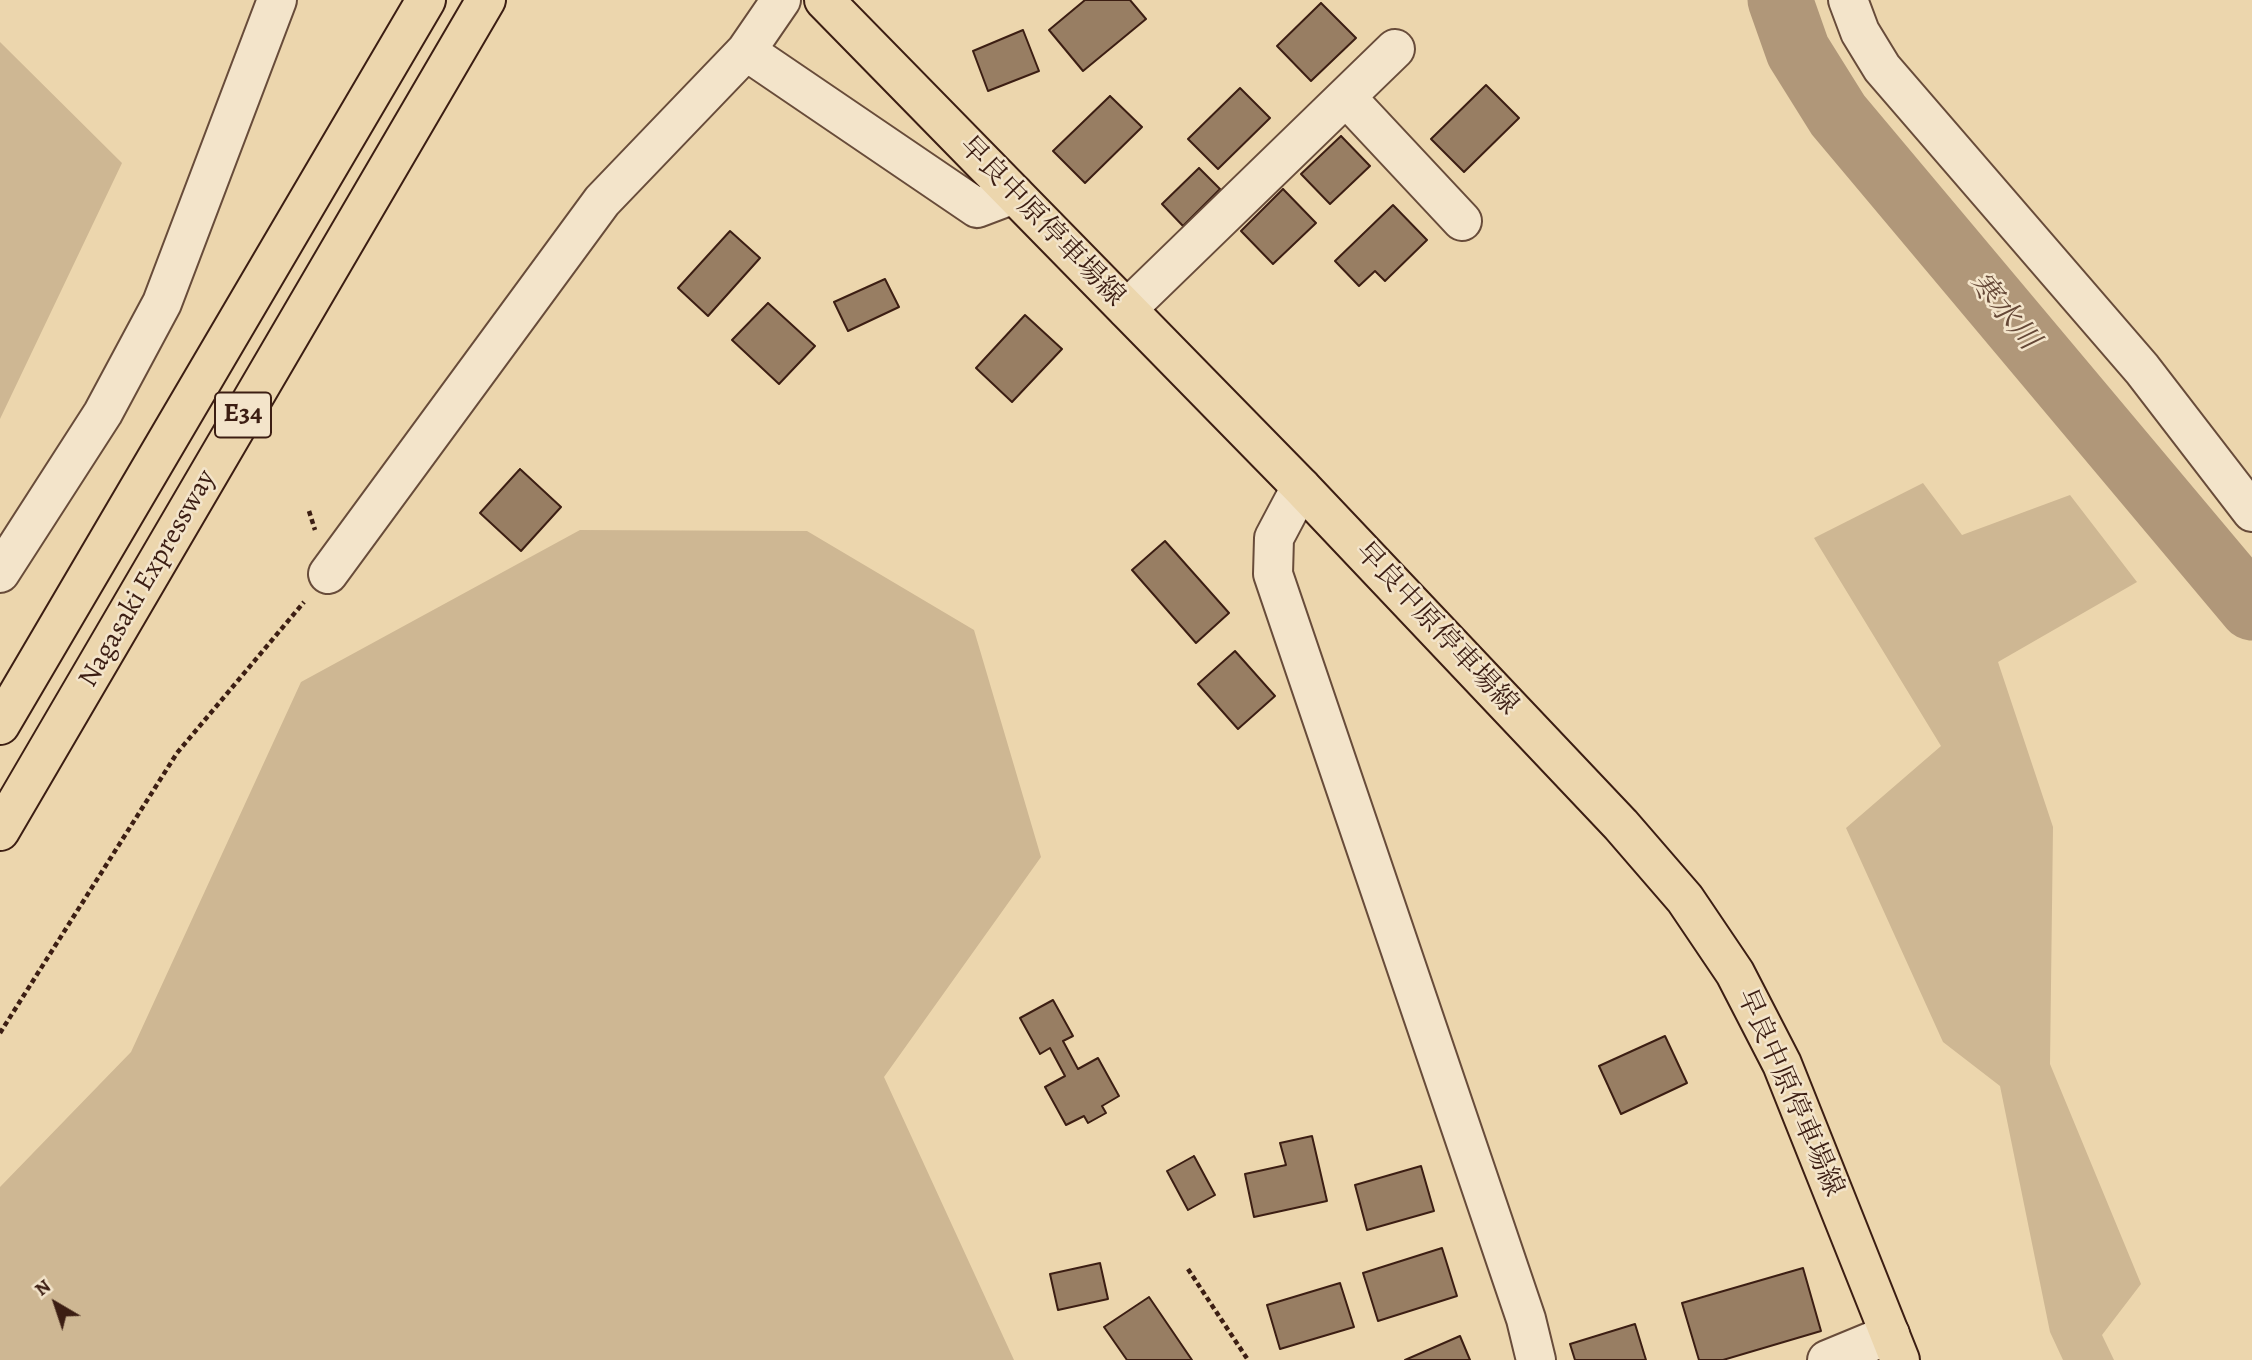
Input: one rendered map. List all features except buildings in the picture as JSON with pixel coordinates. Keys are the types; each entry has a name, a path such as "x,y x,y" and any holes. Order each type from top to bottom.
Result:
{"main road":[{"name":"Nagasaki Expressway","path":"0,725 426,0"},
{"name":"Nagasaki Expressway","path":"0,831 486,0"},
{"name":"早良中原停車場線","path":"824,0 1301,487 1621,825 1685,899 1735,973 1782,1064 1895,1347"}],"street":[{"path":"0,573 103,413 162,303 276,0"},
{"path":"328,574 602,201 746,51 781,0"},
{"path":"1848,0 1860,32 1882,68 2142,369 2252,512"},
{"path":"1127,309 1395,49"},
{"path":"746,51 977,208 1014,194"},
{"path":"1346,97 1462,221"},
{"path":"1301,487 1274,538 1273,574 1522,1306 1536,1360"},
{"path":"1827,1360 1895,1347"}],"path":[{"path":"0,1033 177,753 328,574 309,511"},
{"path":"1188,1269 1248,1360"}],"shaded area":[{"path":"0,42 122,163 0,419"},
{"path":"1923,483 1962,535 2070,495 2137,582 1998,662 2053,827 2050,1064 2141,1284 2102,1335 2114,1360 2063,1360 2050,1332 2000,1086 1943,1042 1846,828 1941,746 1814,538"},
{"path":"580,530 807,531 974,630 1041,857 884,1077 1014,1360 0,1360 0,1187 131,1052 301,682"}],"waterway":[{"name":"寒水川","path":"1780,0 1798,51 1838,115 2252,608"}]}
